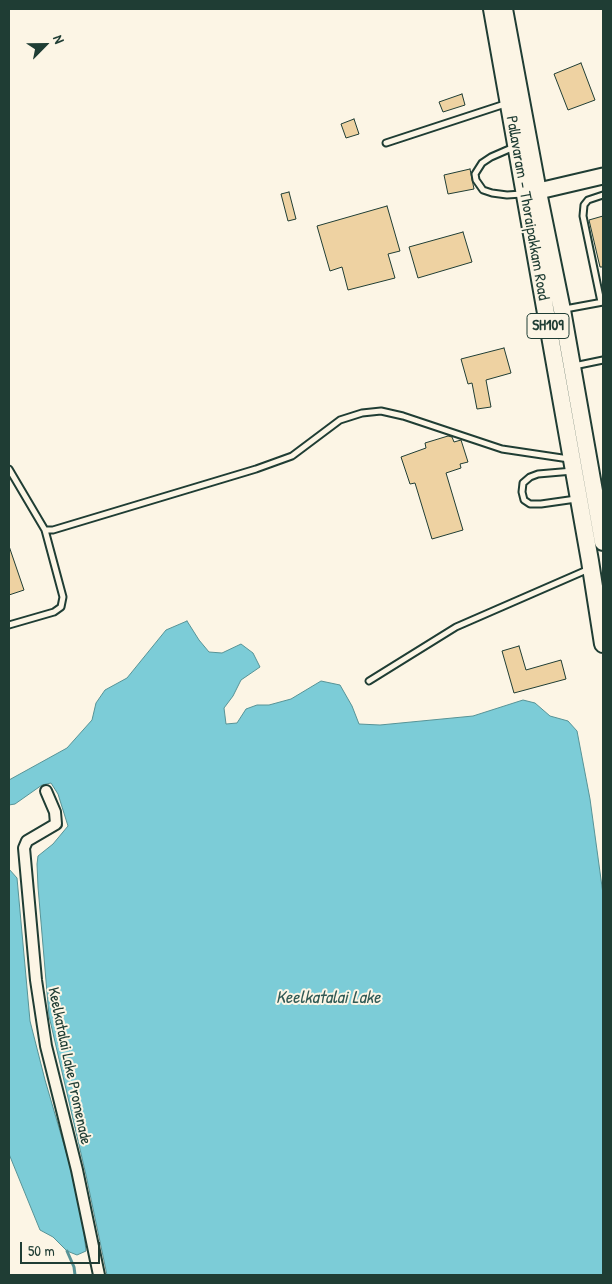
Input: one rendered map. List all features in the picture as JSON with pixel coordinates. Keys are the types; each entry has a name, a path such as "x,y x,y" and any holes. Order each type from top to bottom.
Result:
{"main road":[{"name":"Pallavaram - Thoraipakkam Road","path":"492,9 516,146 531,193 562,310 603,542"},
{"name":"Pallavaram - Thoraipakkam Road","path":"504,9 573,465 592,567 603,644"}],"street":[{"path":"531,193 603,176"},
{"name":"Keelkatalai Lake Promenade","path":"46,791 55,812 56,824 27,841 24,848 36,980 46,1046 77,1170 99,1275"}],"lane":[{"path":"386,142 508,103"},
{"path":"516,146 482,163 475,174 476,180 483,190 507,196 531,193"},
{"path":"562,310 602,302 583,216 584,205 588,200 603,196"},
{"path":"572,366 603,360"},
{"path":"45,530 60,529 292,456 340,420 362,413 381,411 403,416 502,449 573,465"},
{"path":"573,465 530,477 523,483 522,492 524,500 530,504 579,499"},
{"path":"9,469 45,530 63,598 62,607 54,612 9,626"},
{"path":"369,681 456,627 592,567"}],"water":[{"name":"Keelkatalai Lake","path":"187,621 209,652 222,653 241,644 253,653 260,667 241,680 224,708 226,724 237,723 246,709 257,705 269,705 291,699 321,681 340,685 352,706 359,724 380,725 473,716 523,700 535,703 550,716 568,721 577,731 590,799 603,894 603,1275 107,1275 49,1016 37,864 38,856 53,844 68,826 58,794 51,783 42,785 15,804 9,805 9,780 67,748 92,720 96,703 105,690 127,678 166,630"},
{"path":"9,869 17,878 30,1021 69,1162 83,1224 86,1251 77,1255 67,1251 53,1237 40,1230 9,1154"}],"building":[{"path":"581,63 595,100 568,110 554,74"},
{"path":"462,94 465,105 443,112 439,102"},
{"path":"354,119 359,134 346,138 341,124"},
{"path":"470,169 474,189 448,194 444,175"},
{"path":"289,192 296,219 288,221 281,194"},
{"path":"387,206 400,251 388,254 395,278 348,290 342,267 330,271 317,226"},
{"path":"603,216 603,267 600,267 589,220"},
{"path":"463,232 472,262 418,278 409,247"},
{"path":"504,348 511,373 486,380 491,407 477,409 472,383 468,384 461,359"},
{"path":"448,436 452,437 454,442 461,440 468,462 460,464 461,468 446,473 463,530 432,539 415,483 410,484 401,457 426,448 425,443"},
{"path":"9,550 24,590 9,595"},
{"path":"519,646 526,670 561,660 566,679 514,693 502,651"}],"waterway":[{"path":"67,1251 74,1267 75,1275"}]}
